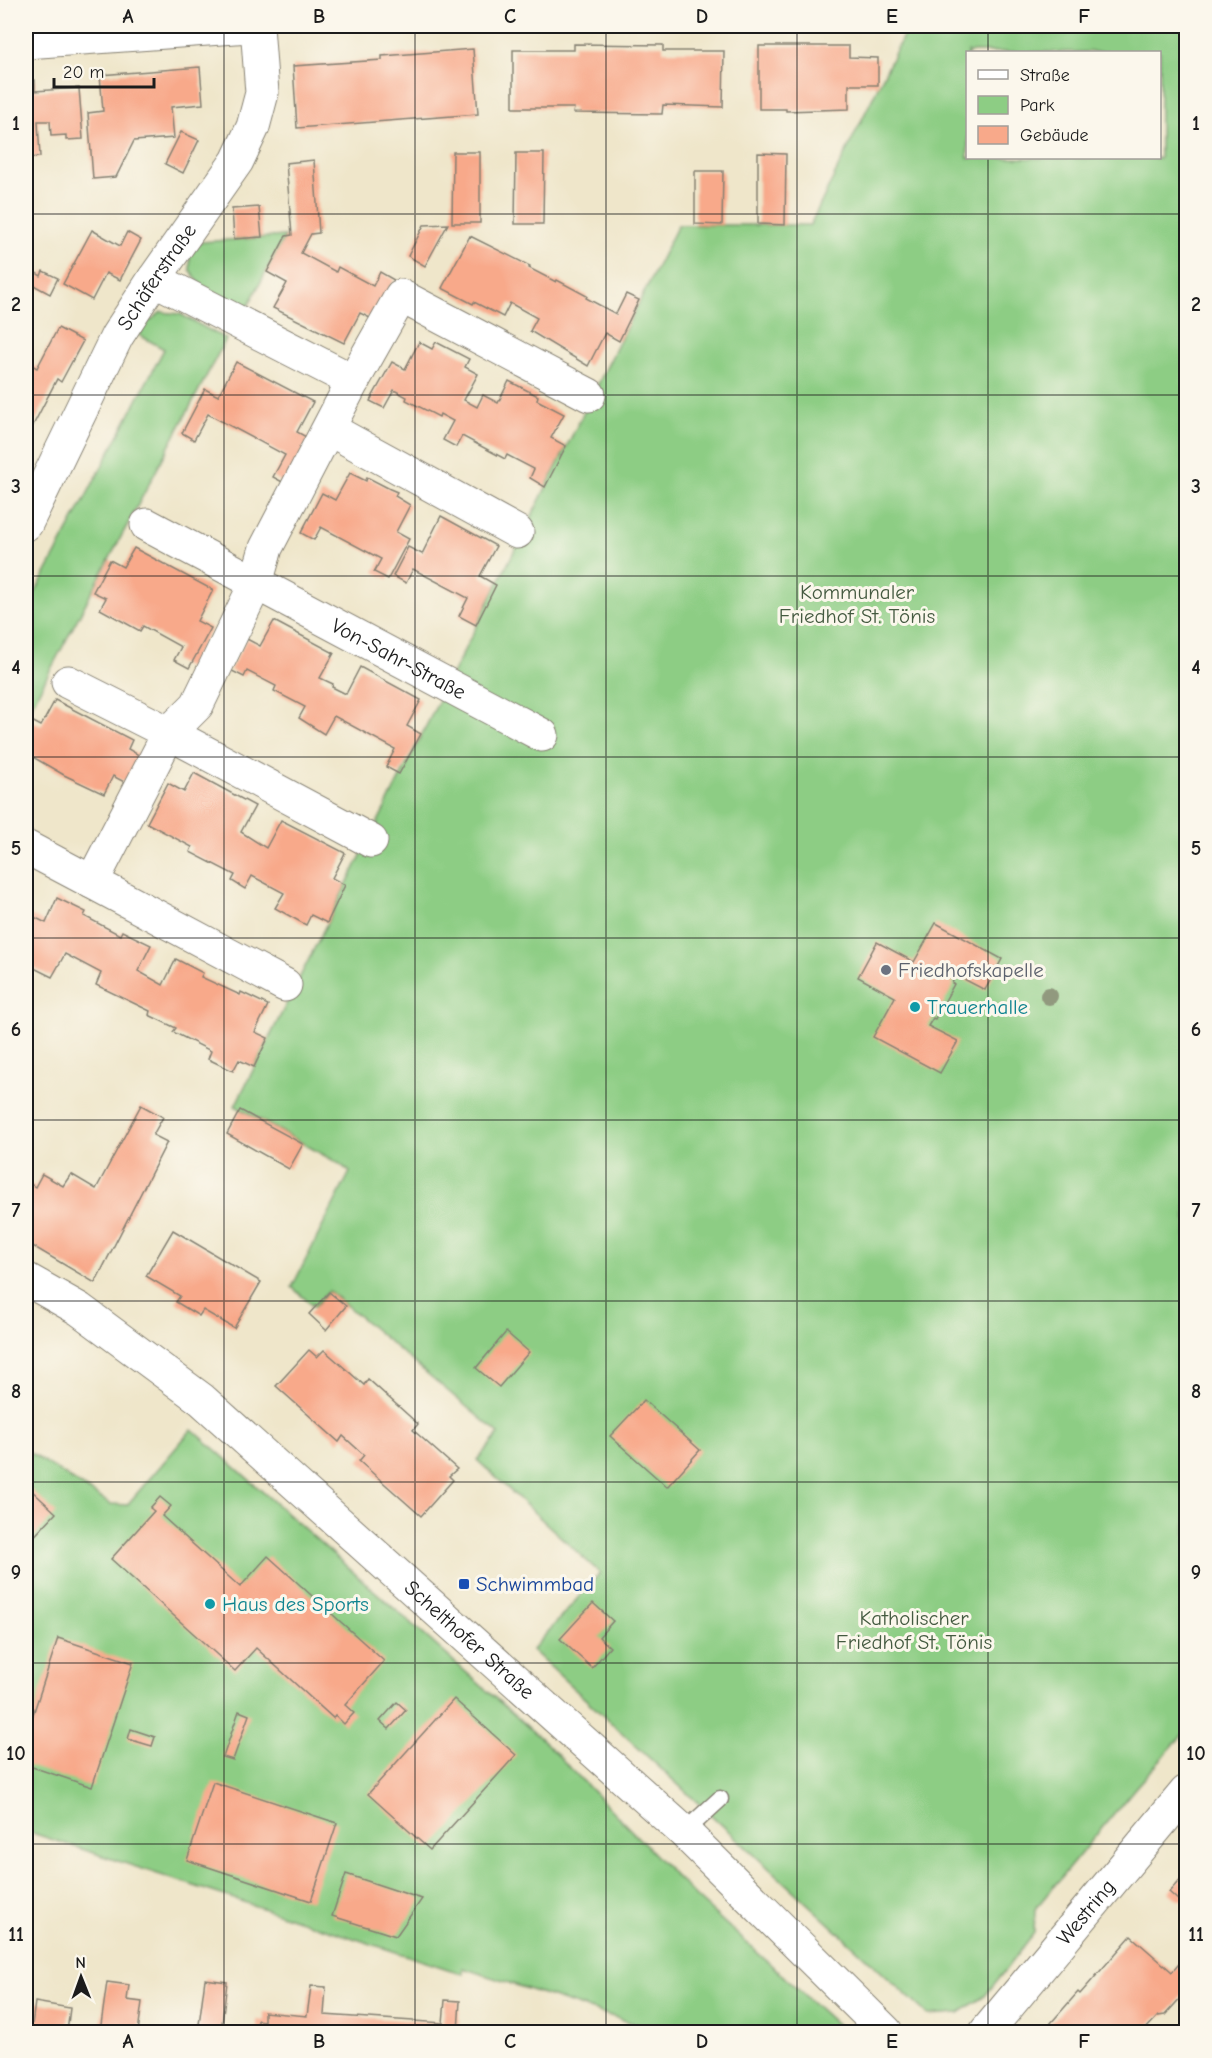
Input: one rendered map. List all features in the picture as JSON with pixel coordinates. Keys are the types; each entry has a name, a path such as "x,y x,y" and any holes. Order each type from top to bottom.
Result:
{"street":[{"path":"26,42 249,26"},
{"name":"Schäferstraße","path":"26,524 117,336 237,160 253,127 262,93 257,26"},
{"path":"154,279 353,381"},
{"path":"92,882 169,733 197,705 256,583 266,548 400,296 589,395"},
{"path":"329,429 517,532"},
{"name":"Von-Sahr-Straße","path":"147,525 542,735"},
{"path":"68,682 371,841"},
{"path":"26,847 285,985"},
{"name":"Schelthofer Straße","path":"26,1279 79,1310 201,1399 684,1832 886,2032"},
{"name":"Westring","path":"986,2032 1186,1792"}],"lane":[{"path":"684,1832 720,1799"}],"green space":[{"name":"Kommunaler Friedhof St. Tönis","path":"908,26 1186,26 1186,1731 1135,1788 1035,1909 1034,1933 985,1996 959,2013 928,2015 532,1650 600,1573 477,1460 499,1434 329,1291 314,1307 292,1287 350,1172 338,1163 235,1106 678,225 810,225"},
{"path":"285,236 246,310 203,288 190,270 190,254 201,242"},
{"path":"161,312 180,314 226,339 26,716 26,610 164,349 139,335 146,324"},
{"path":"192,1429 547,1744 695,1896 845,2032 660,2032 463,1968 463,1974 26,1831 26,1450 110,1504 127,1505"}],"building":[{"path":"574,44 663,45 663,51 724,51 723,107 663,105 662,114 573,113 574,108 513,108 513,50 574,50"},
{"path":"759,46 849,46 849,57 878,58 878,85 849,85 849,109 786,111 786,109 759,109"},
{"path":"473,49 478,114 297,128 293,66 382,60 382,56"},
{"path":"200,67 203,104 171,107 174,138 134,141 116,177 93,179 88,113 103,111 100,75"},
{"path":"35,80 35,91 79,88 83,139 66,140 66,135 51,136 50,121 38,121 40,157 26,158 26,81"},
{"path":"181,132 199,140 183,173 165,164"},
{"path":"453,152 480,152 480,223 452,223"},
{"path":"516,153 544,153 543,224 515,224"},
{"path":"758,153 786,154 785,225 758,224"},
{"path":"314,160 319,233 311,234 301,253 336,272 338,267 373,286 380,272 394,280 374,320 360,313 344,343 273,308 287,283 267,272 286,236 292,235 286,163"},
{"path":"695,171 723,171 722,225 695,224"},
{"path":"259,207 262,237 234,239 232,209"},
{"path":"448,224 425,266 408,256 424,225"},
{"path":"92,230 120,246 127,232 141,240 120,280 106,273 92,300 63,284"},
{"path":"470,236 587,296 586,298 616,314 626,294 639,300 619,341 605,333 588,366 530,331 537,318 510,303 503,317 442,288"},
{"path":"26,267 41,276 43,271 58,278 50,294 26,281"},
{"path":"58,328 83,341 61,382 57,379 26,439 26,362 37,368"},
{"path":"419,342 432,349 436,342 469,359 465,367 478,374 464,400 477,407 483,395 498,403 509,381 538,396 537,400 564,414 551,438 566,446 545,487 530,478 534,469 507,455 505,459 462,436 456,447 443,440 453,421 440,414 439,417 406,400 407,397 394,390 384,408 370,401 392,362 405,369"},
{"path":"236,362 313,402 297,432 310,439 286,484 273,477 285,455 208,414 194,440 182,433 205,389 218,396"},
{"path":"350,473 366,481 367,477 397,492 395,496 410,505 396,532 409,539 388,579 374,572 381,559 321,527 314,540 301,533 322,493 335,500"},
{"path":"441,516 496,546 480,576 496,585 476,625 459,616 468,598 413,569 406,583 393,576 408,547 422,554"},
{"path":"134,548 213,590 197,621 211,628 189,668 174,660 181,647 143,626 140,631 100,609 106,598 93,592 110,560 123,567"},
{"path":"274,621 334,653 320,678 333,684 332,687 346,694 360,667 421,700 407,726 421,734 399,774 386,767 395,749 334,716 324,734 299,718 305,707 274,691 276,686 247,671 244,677 230,670 247,639 260,646"},
{"path":"55,700 132,740 128,749 142,757 128,784 113,776 104,794 26,753 26,718 41,726"},
{"path":"194,773 255,806 241,832 266,848 281,820 345,853 332,878 345,885 327,923 311,915 306,925 275,908 284,893 252,876 245,889 232,881 235,875 190,852 192,847 147,823 168,783 184,792"},
{"path":"57,898 86,912 84,916 120,935 122,931 151,945 138,971 163,985 176,959 203,973 201,977 268,1005 255,1032 268,1038 254,1067 239,1060 233,1071 208,1059 211,1051 173,1032 176,1028 149,1015 150,1011 96,985 101,973 65,954 52,977 26,964 26,913 46,923"},
{"name":"Trauerhalle","path":"936,923 1002,959 985,990 956,975 952,983 954,984 935,1019 933,1018 928,1026 958,1041 940,1073 873,1037 895,997 858,977 877,942 914,962"},
{"path":"141,1105 163,1117 153,1135 167,1142 95,1283 26,1242 26,1181 35,1187 42,1174 63,1186 71,1174 96,1189"},
{"path":"240,1110 303,1144 289,1169 227,1134"},
{"path":"173,1230 261,1282 234,1328 203,1310 199,1316 176,1302 180,1296 146,1276"},
{"path":"329,1292 346,1306 326,1330 309,1314"},
{"path":"506,1332 529,1352 499,1387 476,1368"},
{"path":"309,1350 317,1357 324,1350 364,1385 368,1379 418,1424 413,1430 457,1469 449,1476 453,1480 421,1516 359,1461 364,1455 343,1436 339,1442 276,1386"},
{"path":"644,1400 700,1450 667,1487 610,1436"},
{"path":"30,1489 56,1513 26,1545 26,1491"},
{"path":"160,1497 171,1506 162,1516 240,1587 268,1556 384,1661 345,1705 354,1713 344,1724 335,1715 333,1718 256,1648 235,1671 111,1559 154,1511 150,1508"},
{"path":"593,1603 613,1621 599,1637 610,1647 592,1668 560,1639"},
{"path":"58,1638 133,1663 92,1787 26,1765 26,1736"},
{"path":"454,1699 516,1755 430,1850 368,1794"},
{"path":"397,1702 406,1710 389,1729 380,1721"},
{"path":"239,1711 249,1715 233,1760 223,1757"},
{"path":"131,1729 155,1737 152,1746 128,1739"},
{"path":"213,1782 337,1823 311,1901 187,1860"},
{"path":"1186,1873 1186,1902 1178,1900 1169,1892"},
{"path":"346,1874 422,1899 396,1936 332,1916"},
{"path":"1131,1936 1172,1972 1186,1956 1184,1994 1165,2015 1158,2016 1143,2032 1043,2032 1078,1992 1080,1994"},
{"path":"205,1979 227,1982 221,2032 198,2032"},
{"path":"107,1982 129,1985 127,2000 142,2002 138,2032 100,2032"},
{"path":"311,1986 326,1987 324,2015 443,2023 445,2000 460,2001 458,2031 251,2032 252,2028 257,2029 257,2020 264,2021 264,2012 307,2016"},
{"path":"35,2002 70,2008 67,2032 31,2032"}],"place":[{"name":"Friedhofskapelle","path":"886,970"},
{"name":"Trauerhalle","path":"915,1007"},
{"name":"Schwimmbad","path":"464,1584"},
{"name":"Haus des Sports","path":"210,1604"}],"park label":[{"name":"Katholischer Friedhof St. Tönis","path":"914,1630"}]}
